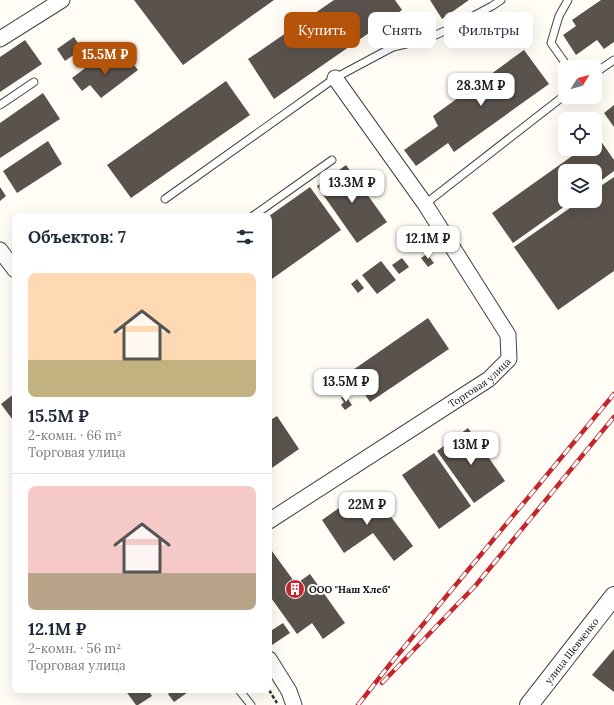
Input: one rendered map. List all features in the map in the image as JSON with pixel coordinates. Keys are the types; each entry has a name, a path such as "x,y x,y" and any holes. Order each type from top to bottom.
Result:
{"street":[{"path":"0,39 62,0"},
{"name":"Торговая улица","path":"272,519 489,379 509,359 508,335 425,204 335,78"},
{"path":"0,250 12,266"},
{"name":"улица Шевченко","path":"529,705 614,596"},
{"path":"272,664 289,691 294,705"}],"lane":[{"path":"165,199 335,78 393,47 427,38 451,28 501,0"},
{"path":"563,60 550,43 559,16 568,0"},
{"path":"602,68 614,60"},
{"path":"0,105 34,82"},
{"path":"425,204 558,100"},
{"path":"257,213 332,160"},
{"path":"241,693 251,705"}],"path":[{"path":"271,693 278,705"}],"building":[{"path":"134,0 274,0 183,65"},
{"path":"334,0 395,0 402,10 399,12 368,12 368,34 360,39 360,12 317,12"},
{"path":"430,0 469,0 452,12 444,12 444,18 442,19"},
{"path":"601,0 614,0 614,42 604,49 597,40 576,55 563,35 576,26 572,20"},
{"path":"284,34 284,48 347,48 274,99 248,59"},
{"path":"74,37 82,49 65,61 57,49"},
{"path":"25,40 42,64 0,92 0,57"},
{"path":"524,50 549,84 454,152 448,143 416,166 404,150 438,126 433,116"},
{"path":"101,56 111,68 127,56 138,70 101,98 90,85 82,91 72,78"},
{"path":"226,81 250,115 131,198 107,165"},
{"path":"43,93 60,119 0,158 0,123"},
{"path":"614,105 614,127 604,113"},
{"path":"48,141 62,164 17,193 3,171"},
{"path":"602,143 614,160 614,171 602,180 602,164 561,164 572,156 602,156"},
{"path":"346,165 387,222 357,243 317,186"},
{"path":"558,166 558,208 562,208 513,243 492,213"},
{"path":"614,177 614,271 558,310 514,247 570,208 602,208 602,185"},
{"path":"0,187 6,196 0,201"},
{"path":"310,187 341,230 272,279 272,214"},
{"path":"427,254 434,263 428,267 421,258"},
{"path":"402,258 409,267 399,274 392,265"},
{"path":"381,261 396,280 377,294 362,275"},
{"path":"357,279 364,288 358,293 351,284"},
{"path":"428,318 449,349 370,402 350,372"},
{"path":"12,395 12,419 1,404"},
{"path":"345,395 352,405 345,410 341,405 344,402 341,398"},
{"path":"277,416 299,449 272,468 272,419"},
{"path":"468,428 505,481 474,503 437,451"},
{"path":"434,453 471,506 439,529 402,475"},
{"path":"373,493 413,546 394,561 373,533 344,553 322,520 356,496 360,502"},
{"name":"ООО \"Наш Хлеб\"","path":"272,551 296,584 310,574 345,623 323,639 312,623 297,634 272,599"},
{"path":"283,623 290,633 272,645 272,630"},
{"path":"614,649 614,692 592,675"},
{"path":"127,693 150,693 152,696 136,705"},
{"path":"169,693 187,693 174,702 168,694"}],"railway":[{"path":"358,705 391,663 614,394"},
{"path":"382,683 476,585 614,417"}],"place":[{"name":"ООО \"Наш Хлеб\"","path":"295,589"}]}
